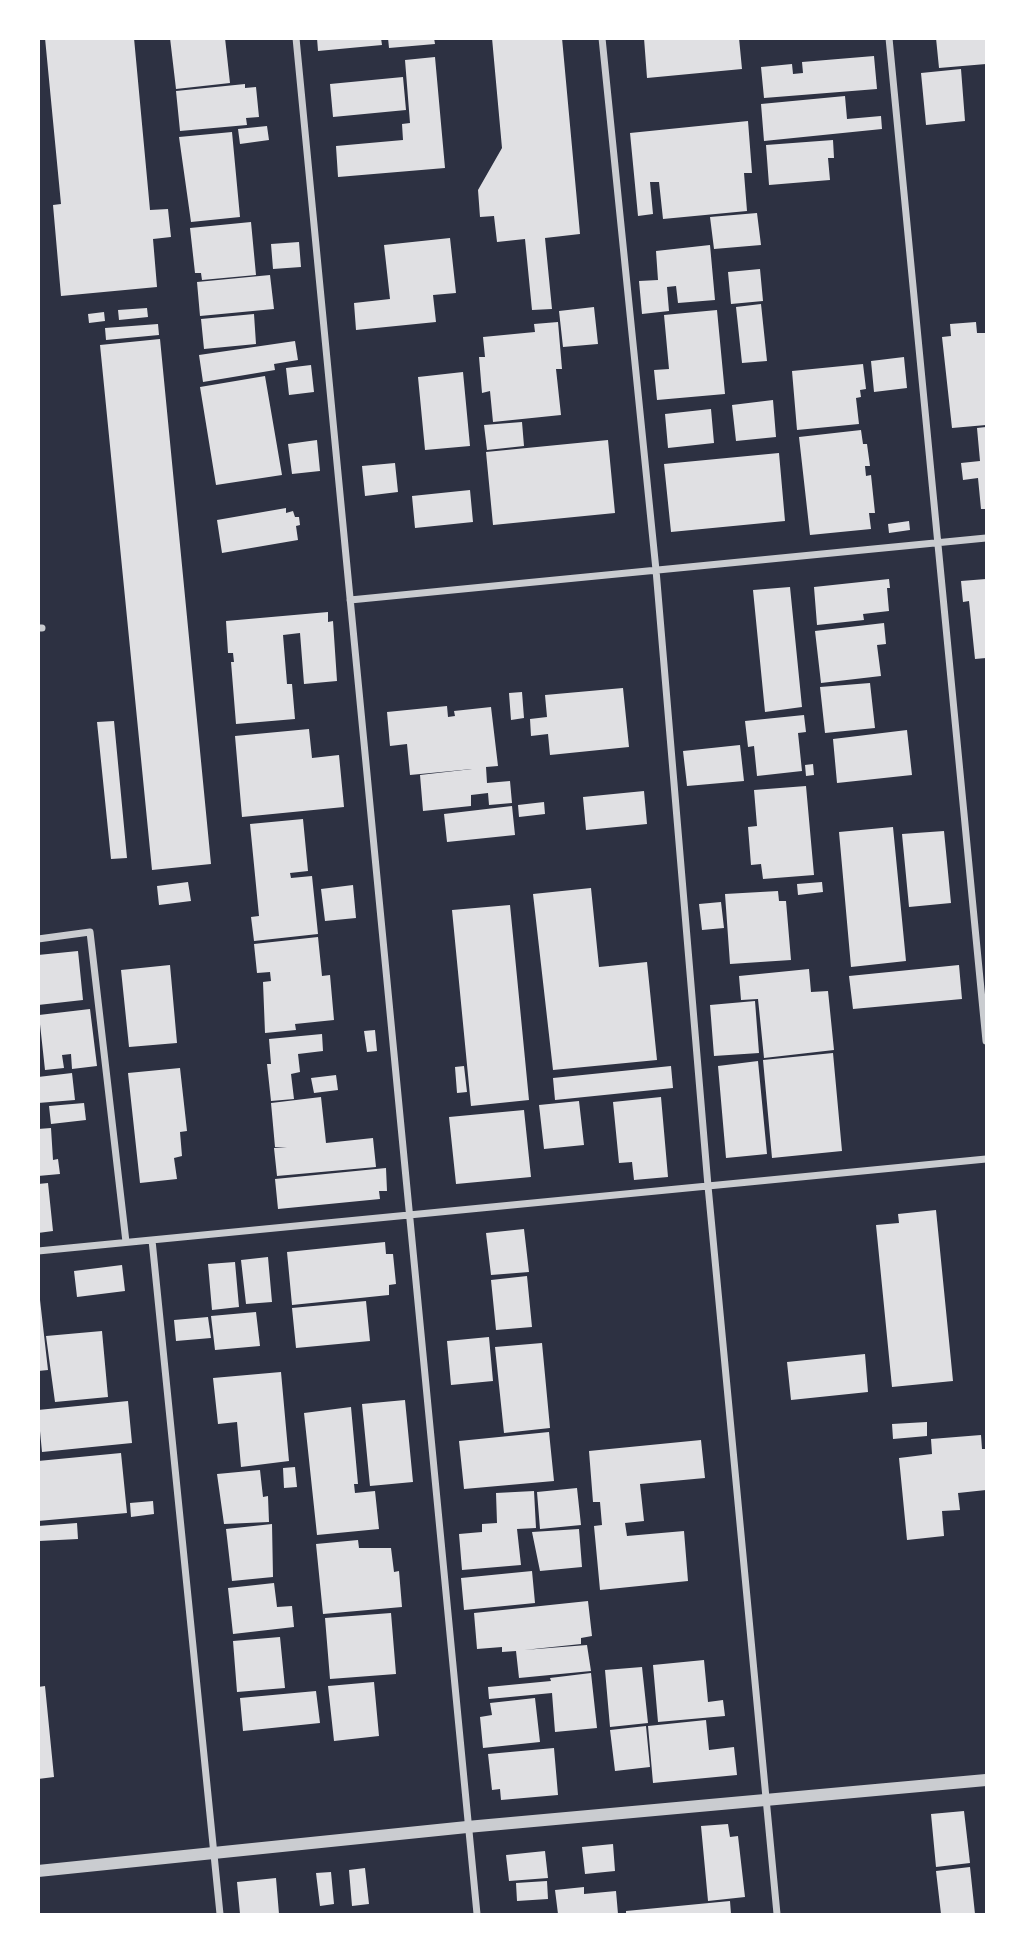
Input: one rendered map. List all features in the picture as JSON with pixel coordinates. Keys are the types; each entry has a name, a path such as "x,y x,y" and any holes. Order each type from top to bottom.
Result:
{"street":[{"path":"296,38 477,1914"},
{"path":"602,38 656,570 709,1186 777,1914"},
{"path":"889,38 986,1041"},
{"path":"350,600 986,538"},
{"path":"38,939 90,932 125,1242"},
{"path":"38,1251 986,1159"},
{"path":"152,1240 220,1914"},
{"path":"38,1871 467,1827 986,1780"}],"building":[{"path":"45,38 134,38 150,210 168,209 171,237 153,239 157,287 61,296 53,205 61,204"},
{"path":"170,38 225,38 230,83 176,89"},
{"path":"317,38 381,38 382,45 318,51"},
{"path":"388,38 434,38 435,44 389,48"},
{"path":"492,38 562,38 580,234 545,238 552,309 532,310 525,239 497,242 494,216 480,217 478,190 502,148"},
{"path":"644,38 739,38 742,69 647,78"},
{"path":"936,38 986,38 986,64 939,68"},
{"path":"874,56 877,89 764,98 761,67 792,64 793,74 803,73 802,62"},
{"path":"435,57 445,168 338,177 336,146 403,140 402,124 410,123 405,60"},
{"path":"961,69 965,121 926,125 921,73"},
{"path":"403,77 406,110 333,117 330,84"},
{"path":"245,84 245,88 256,87 259,117 246,118 247,125 180,131 176,91"},
{"path":"845,96 847,119 881,116 882,129 764,141 761,104"},
{"path":"748,121 752,173 744,173 747,211 663,219 659,182 650,182 653,214 638,216 630,133"},
{"path":"267,126 269,140 240,144 238,129"},
{"path":"232,132 240,217 191,222 179,137"},
{"path":"833,140 834,158 828,158 830,180 769,185 766,145"},
{"path":"757,213 761,245 714,249 710,217"},
{"path":"251,222 256,275 202,280 201,273 195,273 190,228"},
{"path":"450,238 456,293 433,295 436,322 356,330 354,303 390,299 384,245"},
{"path":"299,242 301,267 273,269 271,244"},
{"path":"710,245 715,300 678,303 676,286 667,287 669,311 642,314 639,281 658,280 656,251"},
{"path":"760,269 763,301 731,304 728,272"},
{"path":"270,275 274,309 200,316 197,282"},
{"path":"761,304 767,361 742,363 736,307"},
{"path":"594,307 598,344 563,347 559,311"},
{"path":"147,308 148,317 119,320 118,310"},
{"path":"717,310 725,394 657,400 654,370 669,369 664,315"},
{"path":"104,312 105,321 89,323 88,314"},
{"path":"254,314 256,344 204,349 201,319"},
{"path":"558,322 562,369 556,369 561,415 493,422 490,391 482,393 479,357 485,357 483,337 535,332 534,324"},
{"path":"976,322 977,333 986,333 986,425 952,428 942,337 951,336 950,324"},
{"path":"158,324 159,335 106,340 105,328"},
{"path":"160,339 211,864 152,870 100,345"},
{"path":"295,341 298,360 274,364 275,370 203,382 199,355"},
{"path":"904,357 907,388 874,392 871,361"},
{"path":"863,364 866,389 860,390 861,397 856,398 859,424 797,430 792,371"},
{"path":"311,365 314,392 289,395 286,368"},
{"path":"463,372 470,446 425,450 418,377"},
{"path":"265,376 282,475 216,485 200,387"},
{"path":"773,400 776,437 736,441 732,405"},
{"path":"711,409 714,443 668,448 665,414"},
{"path":"522,422 524,446 487,450 484,425"},
{"path":"986,427 986,509 981,509 978,478 963,480 961,463 980,461 977,428"},
{"path":"861,430 863,444 867,444 870,466 865,466 866,476 871,475 875,513 869,513 871,529 810,535 799,437"},
{"path":"317,440 320,471 292,474 288,444"},
{"path":"608,440 615,513 493,525 486,452"},
{"path":"779,453 785,521 671,532 664,464"},
{"path":"395,463 398,492 365,496 362,466"},
{"path":"470,490 473,522 415,528 412,496"},
{"path":"286,508 286,513 293,511 295,517 299,517 300,525 296,526 298,540 222,553 217,520"},
{"path":"909,521 910,530 889,533 888,524"},
{"path":"889,579 889,611 863,614 864,620 817,625 814,587"},
{"path":"986,579 986,658 975,659 969,601 963,602 961,581"},
{"path":"790,587 802,707 765,712 753,590"},
{"path":"328,612 328,622 333,621 337,681 304,684 300,633 283,635 287,684 292,684 295,719 236,724 231,662 234,662 233,653 228,653 226,621"},
{"path":"884,623 886,644 877,645 881,676 821,683 815,631"},
{"path":"870,683 875,728 825,733 820,687"},
{"path":"623,688 629,747 550,755 548,734 531,736 530,719 547,717 545,695"},
{"path":"522,692 524,718 511,720 509,693"},
{"path":"447,706 448,717 455,716 454,711 491,707 498,766 486,767 487,783 510,781 512,803 489,805 488,793 471,795 471,806 423,811 420,775 472,769 410,775 407,744 390,746 387,712"},
{"path":"804,715 806,732 798,733 802,771 757,776 754,746 748,747 745,721"},
{"path":"114,721 127,858 111,859 97,722"},
{"path":"309,729 312,758 339,755 344,807 242,817 235,736"},
{"path":"907,730 912,775 837,783 833,739"},
{"path":"740,745 744,781 687,786 683,751"},
{"path":"813,764 814,775 806,776 805,765"},
{"path":"806,786 814,875 763,879 761,864 751,865 748,827 757,826 754,790"},
{"path":"644,791 647,824 586,830 583,797"},
{"path":"544,802 545,814 519,817 518,805"},
{"path":"512,806 515,835 447,842 444,814"},
{"path":"303,819 308,871 290,873 291,878 312,876 318,934 254,941 251,917 259,916 250,824"},
{"path":"893,827 906,961 851,967 839,832"},
{"path":"944,831 951,903 909,907 902,834"},
{"path":"188,882 191,901 159,905 157,886"},
{"path":"822,882 823,892 798,895 797,884"},
{"path":"353,885 356,918 325,921 321,889"},
{"path":"591,888 599,967 647,962 657,1060 553,1070 533,894"},
{"path":"778,891 779,901 786,901 791,960 730,964 725,894"},
{"path":"721,902 724,928 702,930 699,904"},
{"path":"510,905 529,1100 471,1106 452,910"},
{"path":"318,937 322,976 330,975 334,1020 295,1024 296,1030 265,1033 263,982 271,981 270,972 257,973 254,944"},
{"path":"78,951 83,1000 38,1005 38,955"},
{"path":"170,965 177,1043 129,1047 121,970"},
{"path":"959,965 962,999 853,1009 849,976"},
{"path":"809,969 811,992 828,991 834,1050 764,1058 758,999 741,1000 739,976"},
{"path":"755,1001 759,1053 714,1056 710,1005"},
{"path":"90,1009 97,1066 72,1069 71,1054 62,1055 64,1068 45,1070 39,1015"},
{"path":"375,1030 377,1051 367,1052 364,1031"},
{"path":"322,1034 323,1051 298,1054 300,1072 291,1074 294,1099 271,1101 267,1064 271,1064 269,1039"},
{"path":"833,1053 842,1151 772,1158 763,1060"},
{"path":"758,1061 767,1154 726,1158 718,1066"},
{"path":"464,1066 467,1092 457,1093 455,1067"},
{"path":"671,1066 673,1088 555,1100 553,1078"},
{"path":"180,1068 187,1131 180,1132 182,1156 174,1158 177,1179 140,1183 128,1073"},
{"path":"72,1073 75,1100 38,1103 38,1077"},
{"path":"336,1075 338,1090 314,1093 311,1078"},
{"path":"321,1097 326,1143 373,1138 376,1167 277,1176 274,1148 287,1147 275,1147 271,1103"},
{"path":"661,1097 668,1177 634,1180 632,1162 619,1163 613,1102"},
{"path":"579,1101 584,1145 544,1149 539,1105"},
{"path":"84,1103 86,1120 51,1124 49,1106"},
{"path":"524,1110 531,1177 456,1184 449,1117"},
{"path":"51,1128 53,1160 58,1159 60,1174 38,1176 38,1129"},
{"path":"386,1168 387,1191 379,1191 380,1199 278,1209 275,1179"},
{"path":"48,1183 53,1231 38,1233 38,1184"},
{"path":"936,1210 953,1381 892,1387 876,1225 899,1223 898,1214"},
{"path":"524,1229 529,1272 491,1275 486,1233"},
{"path":"385,1242 386,1254 393,1254 396,1284 389,1285 389,1295 292,1305 287,1252"},
{"path":"268,1257 272,1302 246,1304 241,1260"},
{"path":"235,1262 239,1307 212,1310 208,1264"},
{"path":"122,1265 125,1291 77,1297 74,1271"},
{"path":"527,1276 532,1327 496,1330 491,1280"},
{"path":"40,1300 48,1370 38,1371 38,1301"},
{"path":"366,1301 370,1341 296,1348 292,1308"},
{"path":"256,1312 260,1346 215,1350 211,1316"},
{"path":"208,1317 211,1338 176,1341 174,1320"},
{"path":"102,1331 108,1397 55,1402 46,1336"},
{"path":"489,1337 493,1381 451,1385 447,1341"},
{"path":"542,1343 550,1428 504,1433 495,1347"},
{"path":"865,1354 868,1392 791,1400 787,1362"},
{"path":"281,1372 289,1461 241,1467 237,1422 218,1424 213,1378"},
{"path":"405,1400 413,1482 370,1486 362,1404"},
{"path":"128,1401 132,1443 42,1452 38,1410"},
{"path":"351,1407 358,1484 354,1484 355,1493 375,1491 379,1529 317,1535 304,1413"},
{"path":"927,1422 927,1436 893,1439 892,1424"},
{"path":"549,1432 554,1481 464,1489 459,1441"},
{"path":"981,1435 982,1449 986,1449 986,1490 958,1493 960,1510 942,1511 944,1536 907,1540 899,1458 932,1454 931,1439"},
{"path":"701,1440 705,1478 640,1484 644,1521 625,1523 627,1536 684,1531 688,1581 600,1590 594,1526 602,1525 600,1502 593,1502 589,1451"},
{"path":"121,1453 127,1513 38,1521 38,1461"},
{"path":"295,1467 297,1487 284,1488 283,1468"},
{"path":"260,1470 263,1497 268,1496 269,1522 224,1524 217,1474"},
{"path":"577,1488 581,1525 540,1529 537,1492"},
{"path":"534,1491 536,1528 517,1529 521,1565 462,1570 459,1534 482,1532 482,1524 497,1523 496,1493"},
{"path":"153,1501 154,1514 131,1517 130,1503"},
{"path":"77,1523 78,1539 39,1541 38,1526"},
{"path":"272,1524 273,1577 232,1581 226,1529"},
{"path":"579,1529 582,1567 540,1571 532,1532"},
{"path":"358,1540 359,1548 391,1548 394,1572 399,1571 402,1607 323,1614 316,1544"},
{"path":"532,1571 535,1603 464,1610 461,1578"},
{"path":"274,1583 277,1607 292,1606 294,1627 233,1634 228,1588"},
{"path":"588,1601 592,1636 581,1638 581,1644 524,1650 587,1645 591,1671 519,1678 516,1651 502,1652 502,1647 477,1649 474,1613"},
{"path":"391,1613 396,1674 330,1679 325,1618"},
{"path":"280,1637 285,1688 237,1692 233,1641"},
{"path":"704,1660 708,1702 723,1700 725,1716 658,1722 653,1665"},
{"path":"642,1667 648,1723 610,1727 605,1670"},
{"path":"591,1673 597,1728 555,1732 552,1693 489,1699 488,1687 551,1681 550,1678"},
{"path":"374,1682 379,1736 334,1741 328,1686"},
{"path":"45,1686 54,1777 38,1779 38,1687"},
{"path":"316,1691 320,1723 243,1731 240,1698"},
{"path":"535,1698 540,1742 483,1748 480,1717 492,1715 490,1703"},
{"path":"706,1720 709,1750 734,1747 737,1775 653,1783 648,1726"},
{"path":"646,1726 650,1767 615,1771 610,1730"},
{"path":"554,1748 558,1795 501,1800 500,1789 492,1790 488,1754"},
{"path":"964,1811 970,1863 936,1867 931,1814"},
{"path":"728,1824 730,1837 738,1836 745,1897 708,1901 701,1826"},
{"path":"613,1844 615,1871 585,1874 582,1847"},
{"path":"545,1851 548,1878 509,1881 506,1855"},
{"path":"970,1867 975,1914 941,1914 936,1871"},
{"path":"365,1868 369,1904 352,1906 349,1870"},
{"path":"331,1872 334,1904 320,1906 316,1873"},
{"path":"276,1878 279,1914 240,1914 237,1882"},
{"path":"547,1881 548,1899 517,1901 516,1883"},
{"path":"584,1887 584,1894 616,1891 618,1914 558,1914 555,1890"},
{"path":"730,1901 731,1914 626,1914 626,1911"}]}
